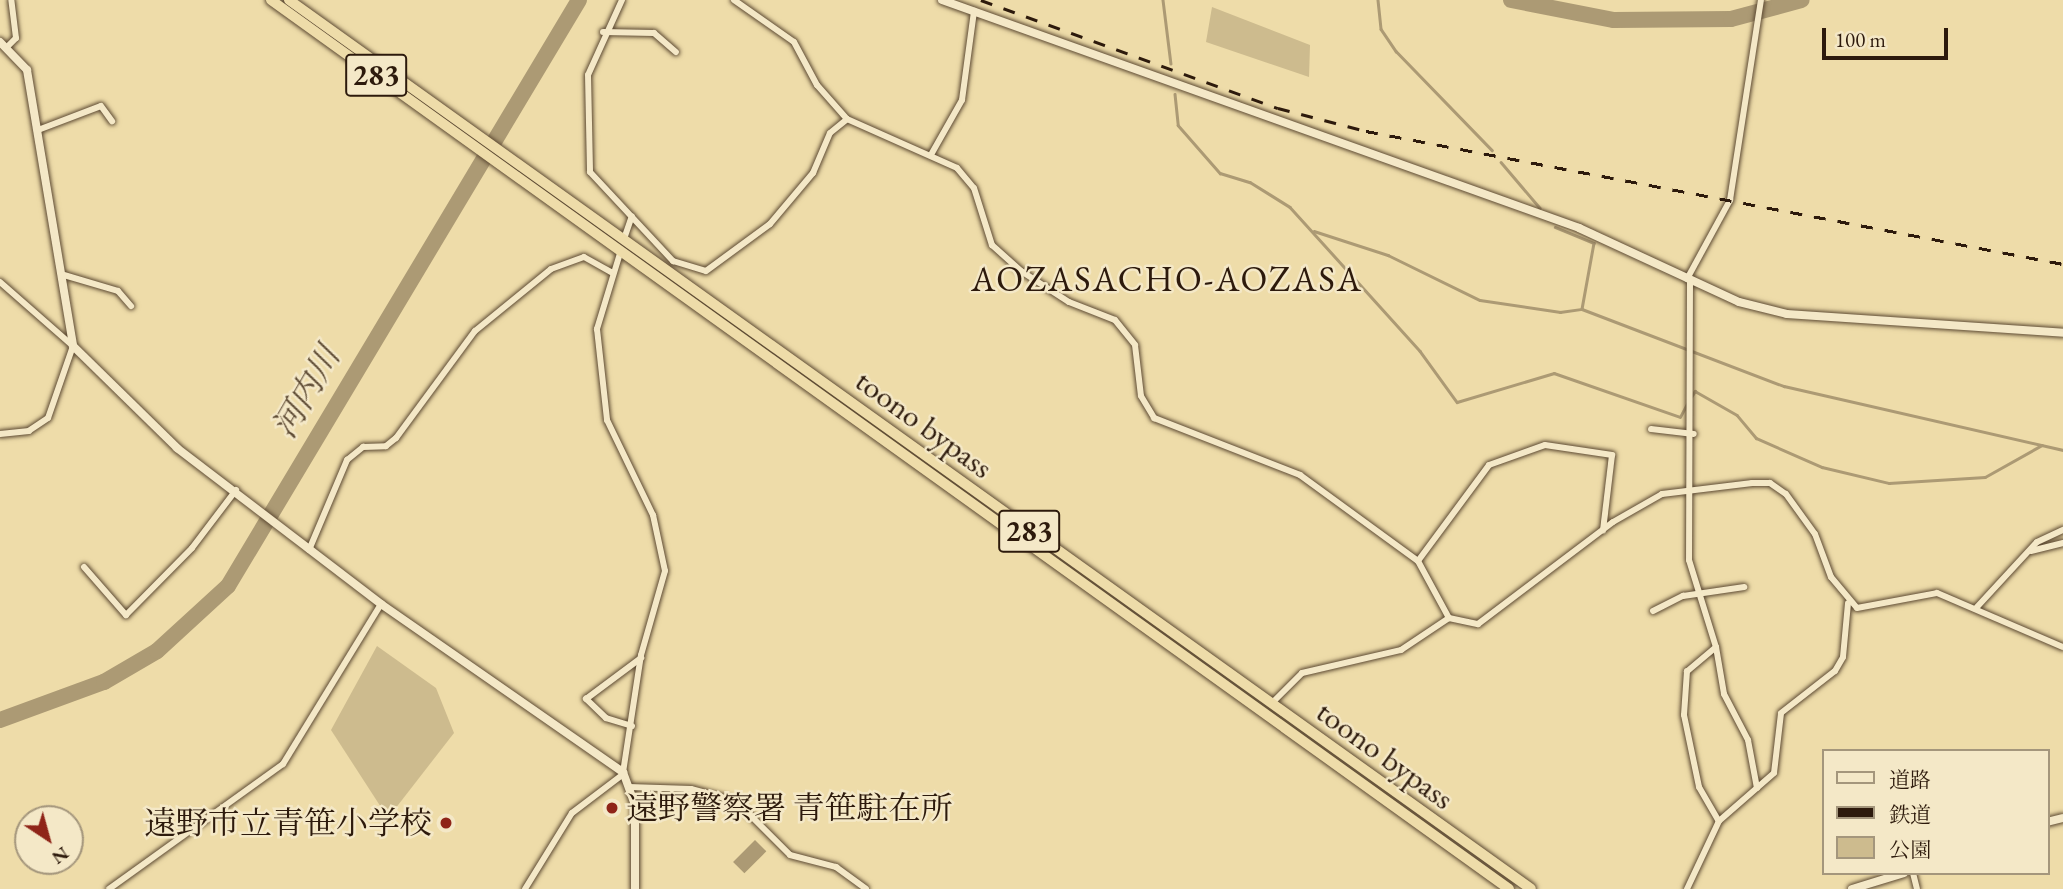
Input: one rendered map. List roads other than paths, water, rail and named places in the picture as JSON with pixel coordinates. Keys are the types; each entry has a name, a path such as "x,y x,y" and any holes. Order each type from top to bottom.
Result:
{"highway":[{"name":"toono bypass","path":"271,0 407,91"},
{"name":"toono bypass","path":"289,0 407,91 1266,708 1509,889"},
{"name":"toono bypass","path":"1266,708 1531,889"}],"street":[{"path":"0,434 29,431 48,418 73,346 64,275 27,70 3,45 16,38 11,0"},
{"path":"622,0 603,32 588,75 590,172 673,261 706,271 770,224 813,173 830,133 847,119"},
{"path":"734,0 794,42 817,85 847,119 932,153 974,188 992,245 1042,288 1115,320 1135,345 1141,397 1154,418 1300,475 1418,561 1449,618"},
{"path":"942,0 957,3 1579,228 1688,279 1787,314 2063,332"},
{"path":"1757,788 1748,740 1724,694 1716,647 1689,560 1694,434 1693,386 1688,353 1688,279 1730,200 1756,48 1761,0"},
{"path":"932,153 962,100 974,11"},
{"path":"603,32 654,33 677,52"},
{"path":"38,130 101,106 112,121"},
{"path":"525,889 572,813 622,774 632,726 641,658 664,562 653,515 607,420 597,329 611,272 632,216"},
{"path":"309,550 347,460 363,447 386,446 396,438 475,331 551,269 584,257 611,272"},
{"path":"64,275 118,291 131,306"},
{"path":"0,282 73,346 123,401 309,550 622,774 629,787 635,889"},
{"path":"1651,429 1694,434"},
{"path":"1418,561 1489,466 1545,445 1612,455 1603,530"},
{"path":"1266,708 1302,673 1401,650 1449,618 1478,624 1603,530 1662,494 1693,492 1752,482 1778,488 1815,534 1848,603 1843,657 1835,671 1781,713 1774,773 1719,821 1686,889"},
{"path":"84,567 126,615 192,548 236,490"},
{"path":"1978,607 2031,551 2063,530"},
{"path":"2031,551 2063,543"},
{"path":"1653,611 1683,596 1700,596 1744,587"},
{"path":"1848,603 1868,611 1937,593 1978,607 2063,647"},
{"path":"109,889 283,764 381,604"},
{"path":"1716,647 1687,671 1684,715 1699,787 1719,821"},
{"path":"632,726 606,718 586,699 641,658"},
{"path":"629,787 691,789 736,802 790,855 836,867 866,889"},
{"path":"1852,889 1898,875"}],"waterway":[{"name":"河内川","path":"0,720 104,682 157,651 228,586 579,0"},
{"path":"1163,0 1171,64"},
{"path":"1378,0 1381,29 1396,51 1492,150"},
{"path":"1511,0 1614,20 1731,19 1802,0"},
{"path":"1175,94 1178,125 1220,173 1250,182 1290,207 1420,351 1457,402 1554,373 1680,417 1688,402"},
{"path":"1501,162 1540,208"},
{"path":"1555,227 1594,243 1582,309"},
{"path":"1314,231 1388,255 1480,300 1560,312 1582,309 1784,386 2063,450"},
{"path":"1691,397 1695,391 1737,415 1756,438 1822,467 1889,483 1985,477 2042,445"}],"railway":[{"path":"981,0 1278,108 1366,131 2063,264"}],"place":[{"name":"遠野警察署 青笹駐在所","path":"612,808"},
{"name":"遠野市立青笹小学校","path":"446,823"}],"district":[{"name":"AOZASACHO-AOZASA","path":"1167,279"}]}
